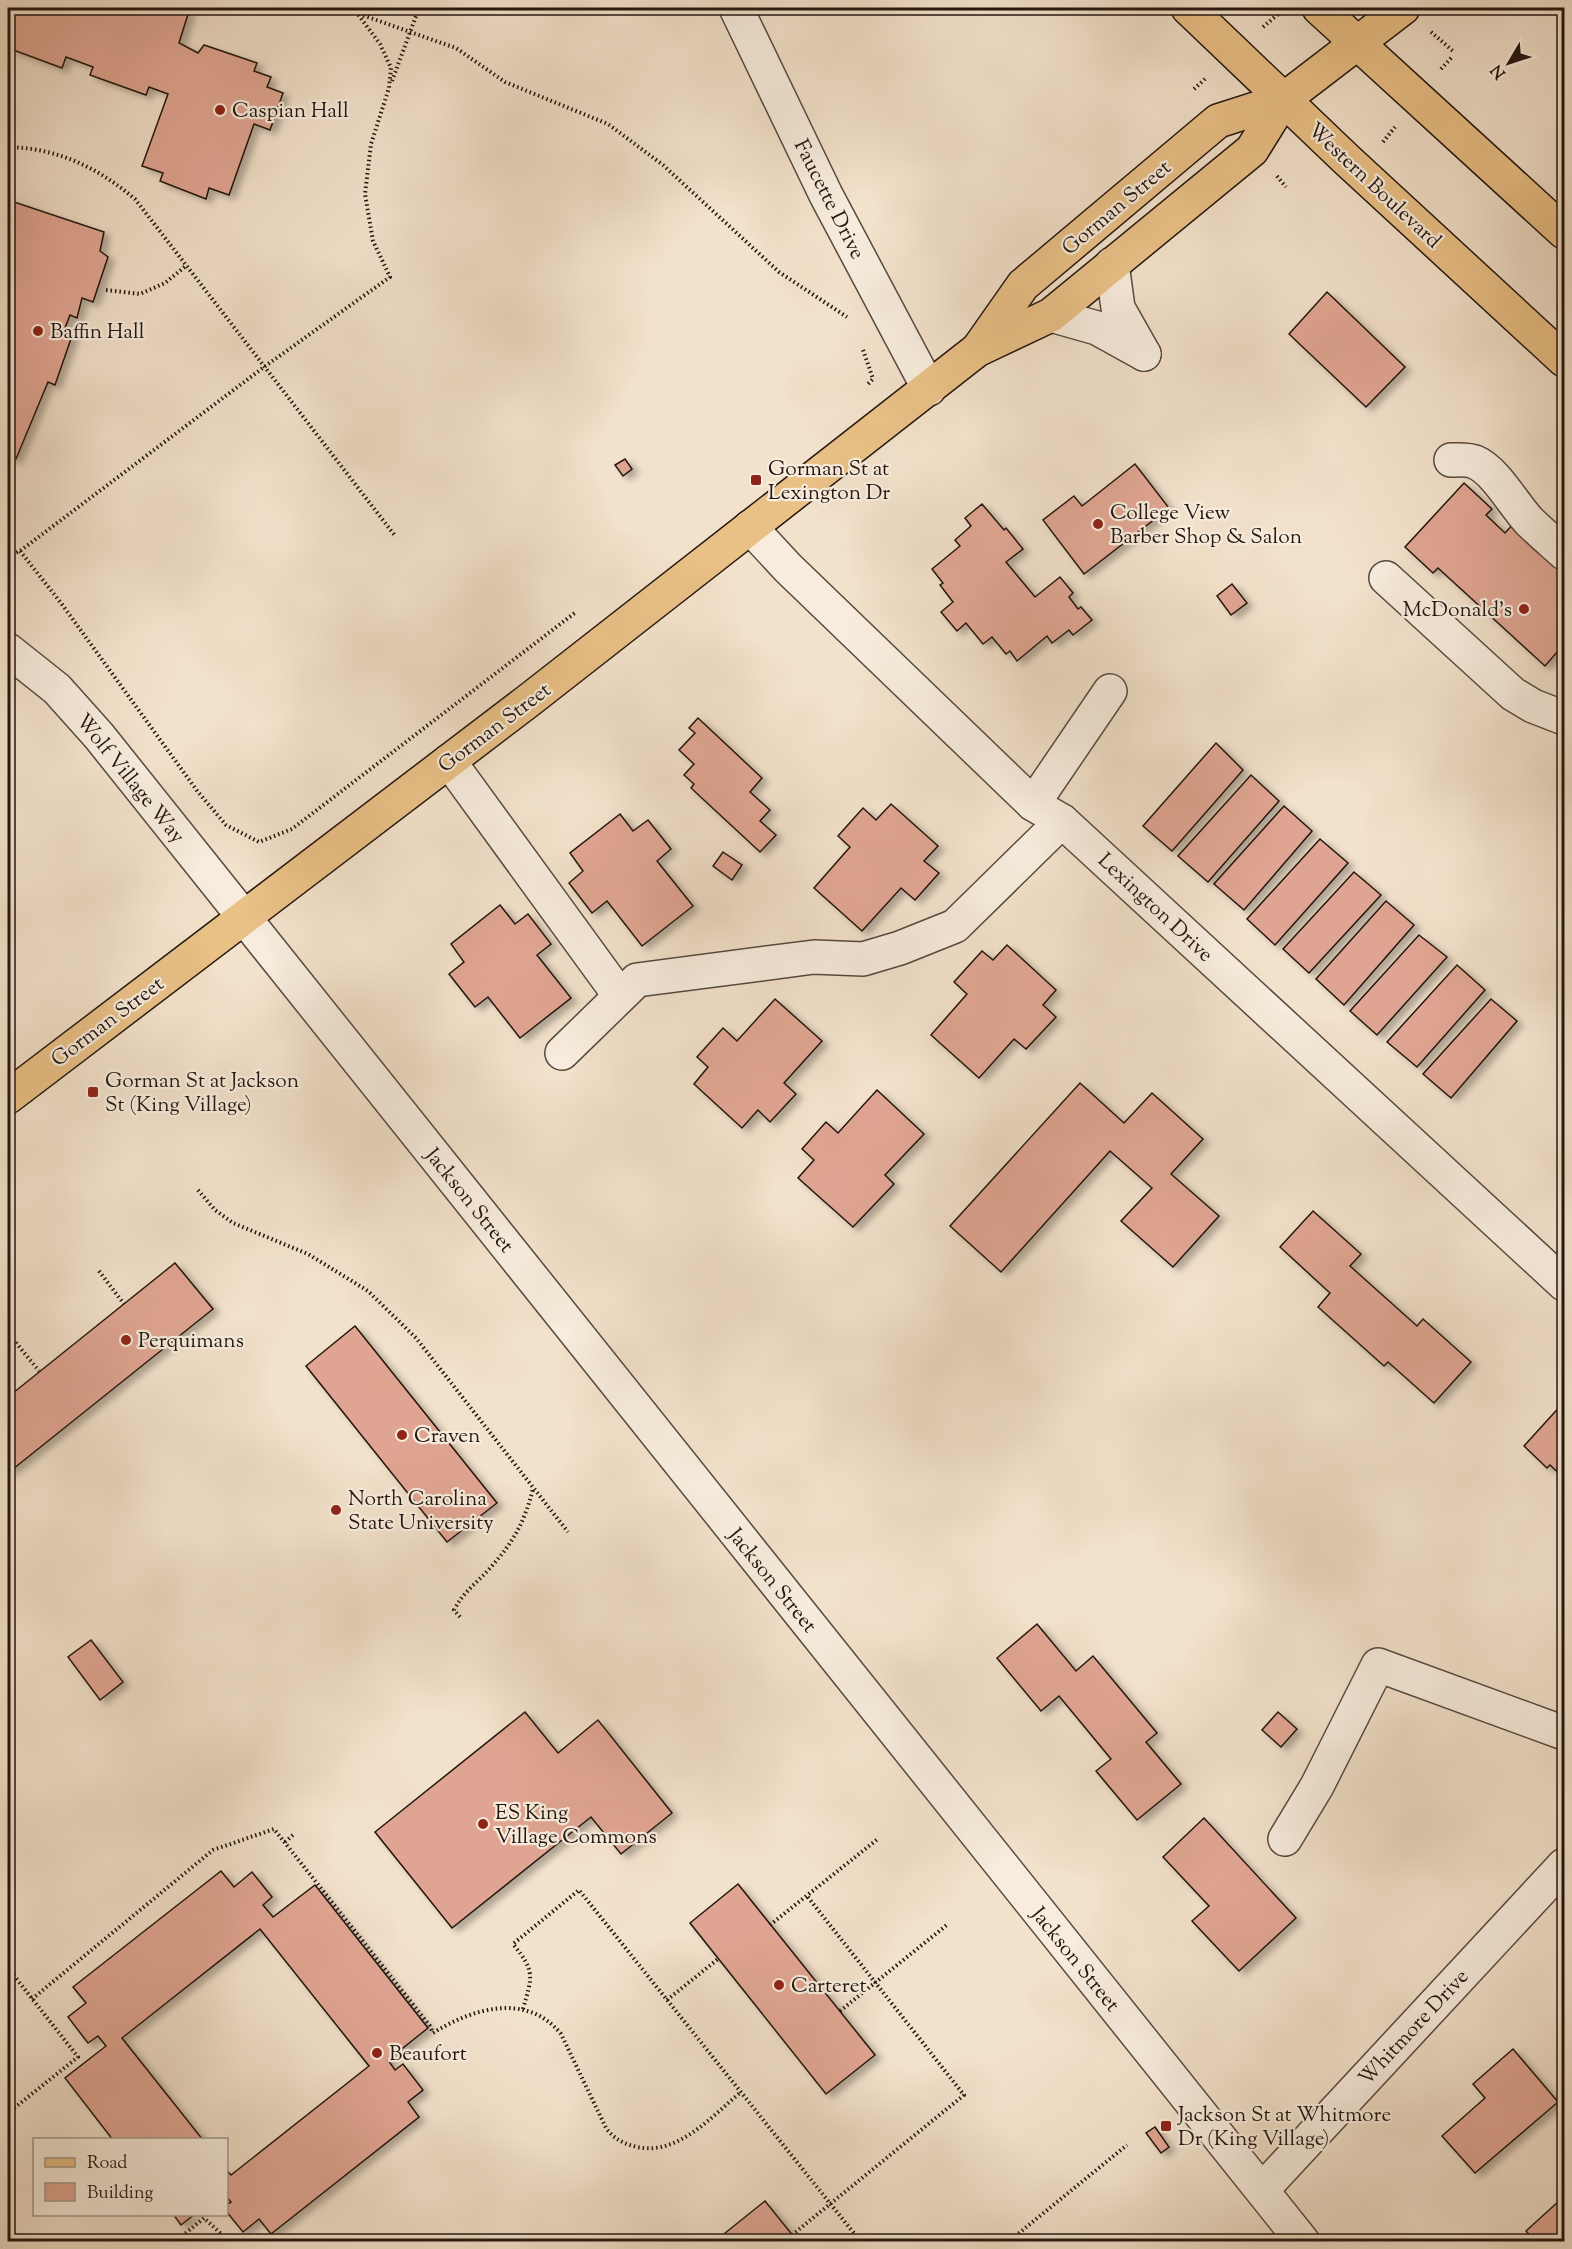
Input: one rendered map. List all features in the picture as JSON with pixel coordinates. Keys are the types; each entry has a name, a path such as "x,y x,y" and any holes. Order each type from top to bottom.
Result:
{"main road":[{"name":"Western Boulevard","path":"1188,8 1346,159 1564,360"},
{"path":"1319,8 1564,231"},
{"name":"Gorman Street","path":"976,350 1023,285 1218,121 1283,100 1403,8"},
{"name":"Gorman Street","path":"8,1097 449,761 976,350 1051,315 1252,150 1283,100"}],"street":[{"name":"Faucette Drive","path":"735,8 826,195 929,388"},
{"path":"1051,315 1097,327 1144,354 1118,308 1112,264"},
{"path":"1451,460 1474,462 1486,470 1499,483 1512,502 1564,553"},
{"name":"Lexington Drive","path":"750,527 796,576 1033,804 1062,821 1564,1284"},
{"path":"1564,692 1540,689 1522,678 1441,603 1386,578 1513,694 1533,706 1564,718"},
{"name":"Wolf Village Way","path":"8,650 57,689 105,743 244,917"},
{"path":"1033,804 1110,691"},
{"path":"449,761 620,996"},
{"path":"562,1053 637,980 814,957 863,960 956,926 1062,821"},
{"name":"Jackson Street","path":"244,917 1303,2241"},
{"path":"1285,1839 1317,1786 1378,1665 1564,1733"},
{"name":"Whitmore Drive","path":"1262,2190 1564,1865"}],"path":[{"path":"342,8 456,48 505,82 608,124 663,165 779,272 848,317 853,325"},
{"path":"8,555 20,551 264,367 390,277 373,241 365,195 371,144 419,8"},
{"path":"356,12 380,44 392,68 389,88"},
{"path":"1346,159 1384,142 1452,57"},
{"path":"8,147 22,147 61,154 93,168 135,199 396,537"},
{"path":"106,290 140,294 165,283 187,265"},
{"path":"860,342 873,379 864,389"},
{"path":"20,551 61,603 198,792 226,825 259,842 292,829 584,606"},
{"path":"198,1190 215,1210 233,1223 309,1254 368,1292 416,1338 568,1532"},
{"path":"99,1270 124,1304"},
{"path":"13,1339 39,1371"},
{"path":"460,1617 454,1610 461,1597 512,1542 525,1518 533,1489"},
{"path":"32,1999 213,1850 274,1829 430,2026 433,2033 477,2012 502,2007 523,2009 547,2020 561,2034 606,2128 613,2136 629,2145 657,2149 677,2143 741,2092"},
{"path":"285,1843 294,1835"},
{"path":"770,1925 879,1838"},
{"path":"523,2009 531,1978 525,1960 513,1944 579,1890 861,2241"},
{"path":"792,2235 964,2095 807,1896"},
{"path":"840,2012 948,1924"},
{"path":"667,2000 718,1959"},
{"path":"8,1968 78,2057 8,2113"},
{"path":"1008,2241 1126,2145"},
{"path":"175,2241 204,2218 230,2241"}],"building":[{"name":"Caspian Hall","path":"8,8 175,8 189,11 179,43 198,53 204,45 257,63 254,71 271,77 267,87 283,93 270,130 254,124 229,195 209,188 206,199 160,181 163,173 142,166 168,94 149,87 146,95 90,75 93,67 66,57 62,68 8,48 12,38 8,37"},
{"name":"Baffin Hall","path":"8,200 104,232 100,251 108,257 93,302 82,298 77,318 70,315 65,328 73,333 55,385 48,382 16,459 8,458"},
{"path":"1327,292 1405,367 1366,407 1289,334"},
{"path":"625,459 632,469 623,476 615,465"},
{"path":"1135,464 1169,508 1084,574 1043,520 1074,496 1082,506"},
{"name":"McDonald's","path":"1464,483 1492,509 1486,515 1505,533 1515,522 1564,568 1564,644 1545,666 1438,568 1433,573 1405,547"},
{"path":"982,504 1023,549 1006,562 1035,597 1060,577 1073,593 1069,597 1078,609 1081,607 1092,620 1073,635 1069,630 1052,643 1047,636 1017,661 1010,651 1006,654 992,637 983,644 966,623 957,631 941,612 953,602 940,585 943,583 932,569 960,546 955,540 971,526 965,518"},
{"path":"1232,584 1247,603 1231,615 1217,596"},
{"path":"698,718 762,778 750,792 770,810 760,821 776,835 760,852 691,788 694,784 684,775 694,764 679,750 695,733 689,728"},
{"path":"1216,743 1243,770 1172,851 1143,826"},
{"path":"1251,775 1279,801 1208,882 1178,856"},
{"path":"891,804 938,846 924,861 939,873 915,900 901,888 862,931 814,888 850,847 838,836 863,808 876,820"},
{"path":"1284,806 1312,831 1244,910 1214,884"},
{"path":"620,814 633,831 648,820 671,849 657,861 693,906 642,946 607,901 592,913 569,883 583,871 570,853"},
{"path":"1320,839 1348,863 1275,945 1247,919"},
{"path":"723,852 742,865 732,880 713,866"},
{"path":"1354,872 1381,895 1309,973 1283,949"},
{"path":"1386,901 1414,925 1344,1005 1316,979"},
{"path":"500,905 515,924 528,914 551,944 537,955 571,998 520,1038 488,997 475,1007 449,974 464,962 451,944"},
{"path":"1419,935 1447,957 1377,1035 1350,1011"},
{"path":"1007,945 1056,990 1043,1005 1056,1017 1026,1049 1014,1039 979,1078 931,1035 967,994 954,982 982,951 993,960"},
{"path":"1457,965 1485,990 1417,1067 1387,1042"},
{"path":"775,999 822,1041 784,1083 796,1094 770,1122 758,1110 742,1128 694,1084 708,1067 697,1057 723,1028 737,1041"},
{"path":"1491,999 1517,1021 1451,1098 1423,1074"},
{"path":"1080,1083 1124,1123 1152,1093 1203,1139 1171,1174 1219,1216 1173,1267 1121,1221 1152,1188 1110,1151 1001,1272 950,1226"},
{"path":"877,1090 924,1134 885,1175 894,1184 853,1227 798,1178 814,1160 802,1149 826,1122 838,1133"},
{"path":"1313,1211 1361,1254 1350,1266 1417,1326 1423,1319 1471,1362 1434,1403 1388,1362 1384,1366 1318,1307 1330,1293 1280,1247"},
{"name":"Perquimans","path":"175,1263 213,1309 8,1473 8,1397"},
{"name":"Craven","path":"355,1326 497,1503 447,1542 306,1366"},
{"path":"1564,1402 1564,1478 1550,1465 1547,1468 1524,1446"},
{"path":"1037,1624 1076,1671 1093,1656 1157,1733 1146,1742 1181,1784 1137,1820 1096,1771 1111,1759 1059,1696 1041,1711 997,1658"},
{"path":"91,1640 123,1682 100,1700 68,1657"},
{"name":"ES King Village Commons","path":"525,1712 558,1753 598,1720 672,1813 621,1854 591,1817 452,1928 375,1832"},
{"path":"1278,1712 1297,1729 1281,1747 1262,1730"},
{"path":"1204,1818 1296,1918 1239,1971 1192,1921 1209,1906 1163,1857"},
{"name":"Beaufort","path":"221,1871 234,1887 252,1872 272,1897 263,1905 273,1917 315,1885 428,2028 388,2060 395,2070 403,2064 423,2090 408,2102 419,2117 271,2234 259,2219 243,2232 228,2213 228,2204 231,2202 228,2198 228,2171 231,2175 369,2066 260,1929 122,2038 201,2138 111,2138 65,2078 106,2046 98,2036 88,2043 68,2017 86,2003 73,1987"},
{"name":"Carteret","path":"738,1884 875,2055 826,2094 690,1923"},
{"path":"1513,2049 1558,2102 1475,2173 1442,2136 1485,2098 1473,2084"},
{"path":"1155,2127 1169,2147 1161,2153 1146,2133"},
{"path":"1560,2200 1564,2205 1564,2242 1536,2242 1526,2231"},
{"path":"765,2201 798,2242 714,2242"},
{"path":"174,2216 192,2216 181,2225"}],"place":[{"name":"Caspian Hall","path":"220,110"},
{"name":"Baffin Hall","path":"38,331"},
{"name":"Gorman St at Lexington Dr","path":"756,480"},
{"name":"College View Barber Shop & Salon","path":"1098,524"},
{"name":"McDonald's","path":"1524,609"},
{"name":"Gorman St at Jackson St (King Village)","path":"93,1092"},
{"name":"Perquimans","path":"126,1340"},
{"name":"Craven","path":"402,1435"},
{"name":"North Carolina State University","path":"336,1510"},
{"name":"ES King Village Commons","path":"483,1824"},
{"name":"Carteret","path":"779,1985"},
{"name":"Beaufort","path":"377,2053"},
{"name":"Jackson St at Whitmore Dr (King Village)","path":"1166,2126"}]}
